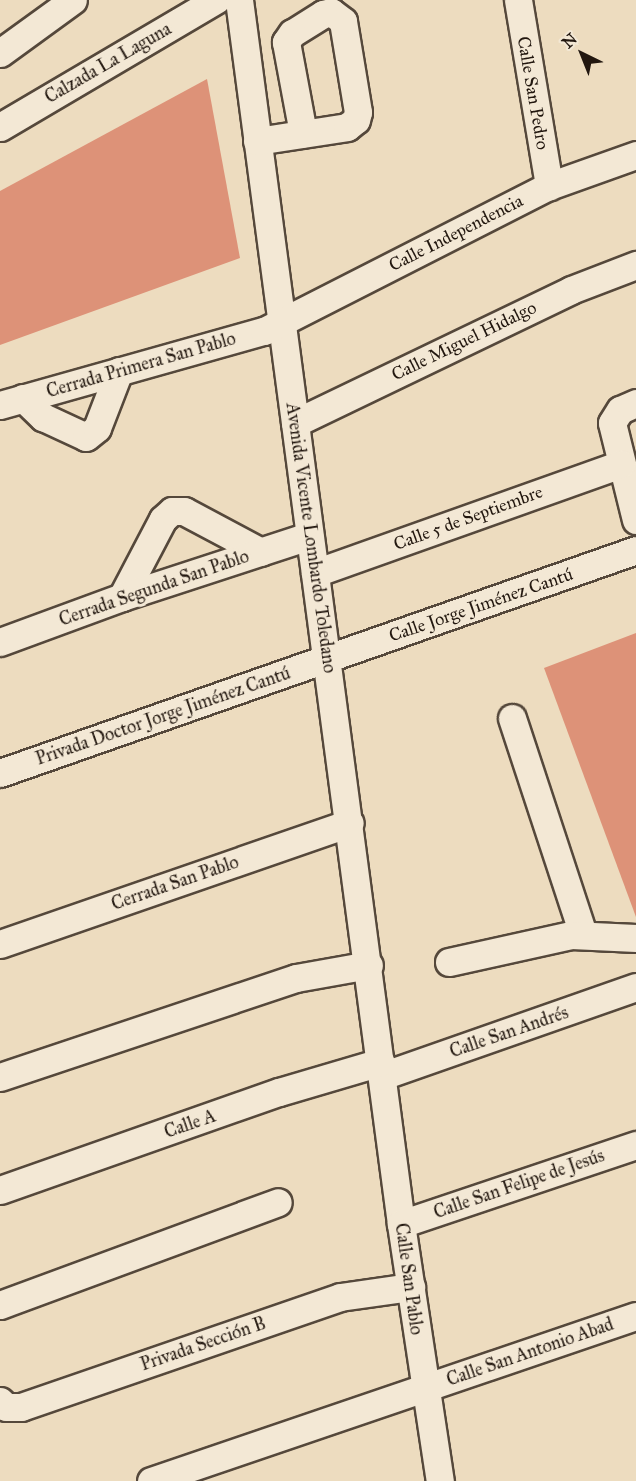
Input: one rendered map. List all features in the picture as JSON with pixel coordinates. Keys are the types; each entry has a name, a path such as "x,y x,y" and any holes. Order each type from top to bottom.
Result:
{"street":[{"path":"0,54 73,0"},
{"name":"Calzada La Laguna","path":"0,127 216,0"},
{"name":"Avenida Vicente Lombardo Toledano","path":"239,0 382,1069"},
{"name":"Calle San Pedro","path":"518,0 549,186"},
{"path":"257,141 303,133"},
{"name":"Calle Independencia","path":"281,323 304,308 549,186 636,155"},
{"name":"Calle Miguel Hidalgo","path":"295,423 571,290 636,265"},
{"name":"Cerrada Primera San Pablo","path":"11,402 264,331 281,323"},
{"path":"11,402 86,437 97,429 119,371"},
{"path":"636,403 620,410 612,423 636,520"},
{"name":"Calle 5 de Septiembre","path":"315,573 621,464"},
{"path":"122,597 163,519 172,511 184,511 261,552"},
{"name":"Cerrada Segunda San Pablo","path":"0,642 122,597 309,536"},
{"name":"Calle Jorge Jiménez Cantú","path":"327,659 636,550"},
{"name":"Privada Doctor Jorge Jiménez Cantú","path":"0,773 327,659"},
{"path":"512,718 583,934"},
{"name":"Cerrada San Pablo","path":"0,944 350,823"},
{"path":"449,962 583,934 636,938"},
{"path":"0,1077 296,978 369,965"},
{"name":"Calle San Andrés","path":"382,1069 636,987"},
{"name":"Calle A","path":"0,1190 279,1092 382,1069"},
{"name":"Calle San Pablo","path":"382,1069 424,1388 440,1481"},
{"name":"Calle San Felipe de Jesús","path":"401,1224 636,1145"},
{"path":"0,1305 278,1202"},
{"name":"Privada Sección B","path":"0,1401 6,1407 21,1407 340,1297 411,1287"},
{"name":"Calle San Antonio Abad","path":"151,1481 636,1316"}],"building":[{"path":"207,79 240,258 0,345 0,191"},
{"path":"636,633 636,917 544,668"}]}
